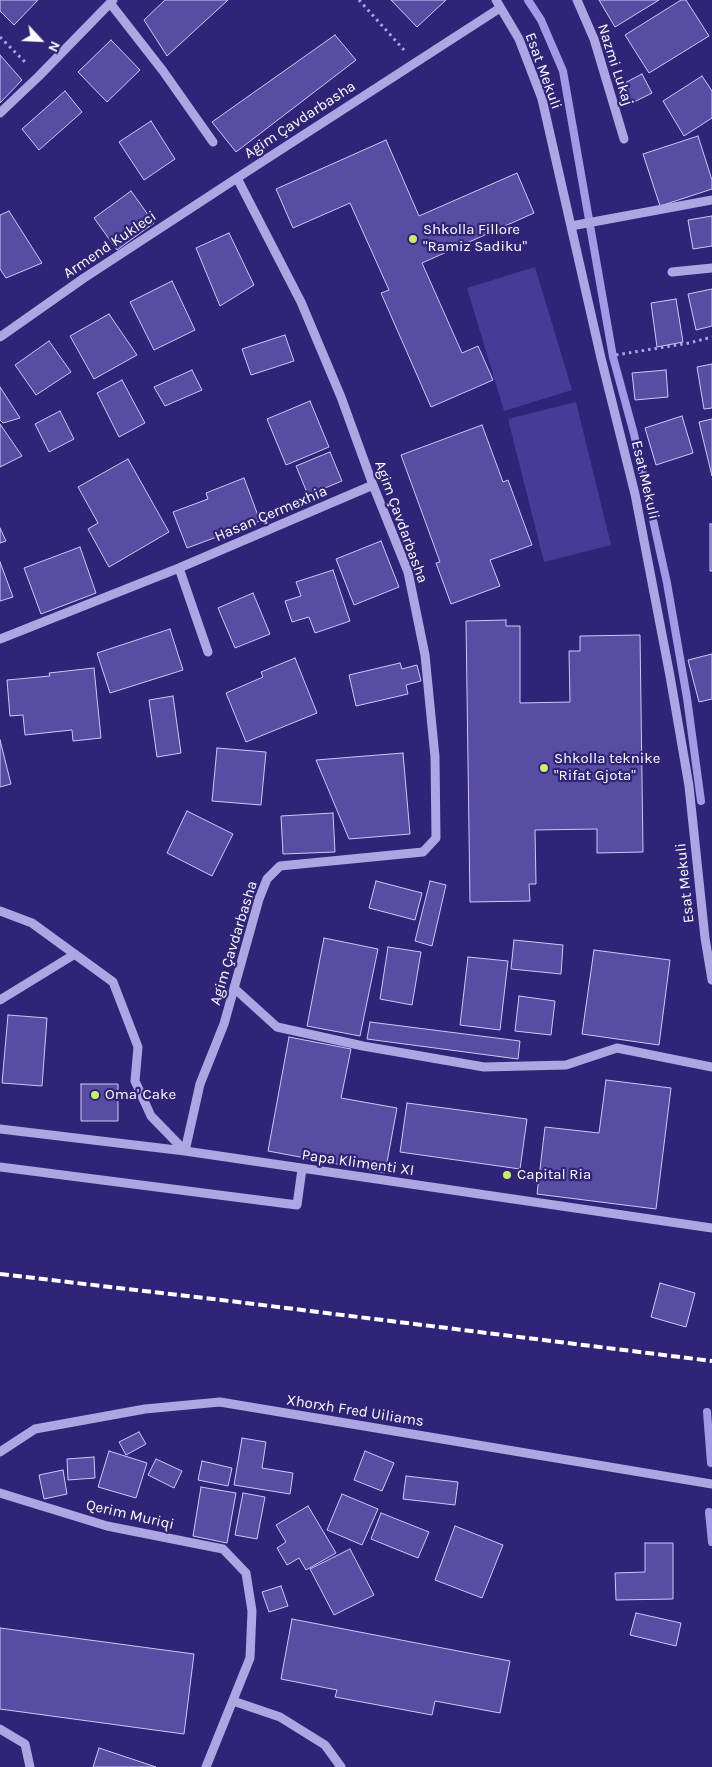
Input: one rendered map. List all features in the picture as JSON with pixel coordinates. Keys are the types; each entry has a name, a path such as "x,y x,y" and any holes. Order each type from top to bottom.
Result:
{"street":[{"name":"Nazmi Lukaj","path":"577,0 594,39 624,138"},
{"path":"0,113 111,2 163,70 213,142"},
{"name":"Agim Çavdarbasha","path":"185,1151 200,1084 224,1024 259,899 267,879 280,866 423,852 436,838 435,757 425,655 408,572 373,485 341,397 301,302 237,178 415,62 498,4"},
{"name":"Esat Mekuli","path":"498,4 519,39 542,99 575,224 601,358 635,494 689,786 705,938 712,980"},
{"name":"Armend Kukleci","path":"0,336 84,278 237,178"},
{"path":"575,224 712,200"},
{"path":"672,272 712,268"},
{"name":"Hasan Çermexhia","path":"0,639 179,568 373,485"},
{"path":"179,568 208,652"},
{"path":"0,911 32,923 113,982 138,1047 134,1082 151,1116 185,1151"},
{"path":"0,1000 75,954"},
{"path":"234,988 277,1027 363,1046 475,1065 566,1065 617,1048 712,1067"},
{"name":"Papa Klimenti XI","path":"0,1129 185,1151 712,1228"},
{"path":"0,1167 297,1205 302,1169"},
{"name":"Xhorxh Fred Uiliams","path":"0,1452 35,1429 145,1409 220,1402 712,1484"},
{"name":"Qerim Muriqi","path":"0,1493 107,1526 223,1549 246,1572 252,1611 250,1658 233,1700"},
{"path":"206,1767 233,1700 280,1717 325,1745 340,1767"},
{"path":"0,1729 25,1744 30,1767"}],"path":[{"path":"359,0 415,62"},
{"path":"0,37 39,76"},
{"path":"624,354 689,343 712,337"}],"shaded area":[{"path":"535,267 572,390 504,411 467,288"},
{"path":"576,402 611,545 544,562 508,419"}],"building":[{"path":"0,0 38,0 14,25 0,11"},
{"path":"165,0 228,0 167,56 144,20"},
{"path":"391,0 446,0 417,27"},
{"path":"599,0 659,0 615,27"},
{"path":"681,0 686,0 709,36 649,73 625,35"},
{"path":"335,35 356,60 236,152 212,122"},
{"path":"111,40 140,70 107,102 78,72"},
{"path":"0,55 22,80 0,103"},
{"path":"642,74 652,93 626,106 617,87"},
{"path":"702,76 712,91 712,118 684,136 663,101"},
{"path":"65,91 82,112 39,150 22,129"},
{"path":"151,121 175,159 144,180 119,142"},
{"path":"698,136 712,180 712,189 660,206 643,154"},
{"path":"386,140 419,216 517,173 534,213 422,263 462,353 478,346 493,380 431,407 381,293 389,290 350,203 293,228 276,189"},
{"path":"131,191 154,223 117,250 94,218"},
{"path":"9,211 42,263 6,278 0,269 0,215"},
{"path":"712,216 712,246 693,249 688,220"},
{"path":"229,233 254,285 220,306 196,248"},
{"path":"172,281 195,330 154,350 130,302"},
{"path":"712,289 712,326 696,330 688,294"},
{"path":"676,299 683,342 657,347 651,303"},
{"path":"109,314 137,355 94,379 70,336"},
{"path":"285,335 294,361 251,375 242,349"},
{"path":"49,341 71,372 36,395 15,365"},
{"path":"712,364 712,408 704,409 697,367"},
{"path":"192,370 202,390 165,406 154,387"},
{"path":"666,370 668,397 635,400 632,373"},
{"path":"122,380 145,423 119,437 97,393"},
{"path":"0,387 20,418 3,423 0,420"},
{"path":"310,401 329,447 286,465 267,419"},
{"path":"60,411 74,439 49,452 35,424"},
{"path":"682,416 693,453 656,465 645,428"},
{"path":"712,419 712,476 699,422"},
{"path":"0,424 22,456 0,467"},
{"path":"482,425 503,482 508,480 532,545 490,560 500,586 451,604 436,563 440,562 401,455"},
{"path":"330,452 342,481 308,495 296,466"},
{"path":"128,459 169,532 109,567 88,529 98,523 78,487"},
{"path":"244,478 260,521 187,548 173,512 208,499 206,493"},
{"path":"710,524 712,524 712,571 710,571"},
{"path":"0,528 6,541 0,543"},
{"path":"381,541 399,587 354,605 336,559"},
{"path":"80,547 96,593 41,614 24,568"},
{"path":"0,562 13,597 0,601"},
{"path":"333,570 350,621 315,633 309,617 292,622 285,601 301,596 296,582"},
{"path":"253,593 270,634 235,648 218,608"},
{"path":"506,620 506,626 520,626 520,703 570,702 569,651 580,651 580,636 640,635 643,852 597,853 597,829 535,830 536,884 529,884 530,901 470,902 466,621"},
{"path":"170,629 183,670 110,693 97,653"},
{"path":"712,654 712,699 699,702 688,660"},
{"path":"295,658 317,713 246,742 226,693 263,677 261,672"},
{"path":"400,663 402,669 417,665 421,681 406,685 408,694 356,706 349,675"},
{"path":"94,668 101,738 73,741 72,730 25,735 23,715 10,716 7,680 50,676 49,673"},
{"path":"173,696 181,753 157,757 149,700"},
{"path":"0,740 11,784 0,787"},
{"path":"217,748 266,752 261,805 212,801"},
{"path":"403,753 410,834 349,839 316,760"},
{"path":"187,811 233,834 212,876 167,853"},
{"path":"333,813 335,852 283,854 281,816"},
{"path":"376,881 422,893 415,920 369,908"},
{"path":"430,881 446,885 432,946 415,941"},
{"path":"324,938 378,949 360,1036 307,1026"},
{"path":"514,940 563,945 561,974 511,969"},
{"path":"388,947 421,952 412,1005 380,999"},
{"path":"594,950 670,960 659,1045 582,1034"},
{"path":"468,957 508,961 500,1030 460,1025"},
{"path":"519,996 555,1001 551,1035 515,1031"},
{"path":"8,1015 47,1018 42,1086 2,1083"},
{"path":"370,1022 520,1041 518,1059 367,1039"},
{"path":"289,1037 351,1049 341,1098 397,1108 385,1173 268,1151"},
{"path":"606,1080 671,1088 656,1209 537,1194 545,1127 599,1133"},
{"path":"81,1084 118,1084 118,1121 81,1121"},
{"path":"407,1103 527,1119 520,1169 400,1152"},
{"path":"660,1283 695,1293 686,1327 651,1317"},
{"path":"139,1432 146,1444 126,1455 119,1442"},
{"path":"242,1438 266,1442 262,1468 293,1473 290,1494 234,1485"},
{"path":"109,1451 147,1463 136,1498 98,1487"},
{"path":"365,1451 394,1463 382,1491 354,1480"},
{"path":"94,1457 95,1478 68,1480 67,1459"},
{"path":"156,1459 182,1471 174,1488 148,1475"},
{"path":"202,1461 232,1468 228,1486 198,1480"},
{"path":"63,1470 67,1494 44,1499 39,1475"},
{"path":"406,1476 458,1482 455,1505 403,1499"},
{"path":"201,1487 236,1493 227,1543 193,1536"},
{"path":"243,1493 265,1497 257,1539 235,1535"},
{"path":"342,1494 378,1509 362,1545 327,1530"},
{"path":"308,1506 336,1553 306,1570 299,1558 287,1565 277,1548 286,1542 276,1525"},
{"path":"381,1513 429,1532 418,1558 371,1539"},
{"path":"455,1526 503,1545 482,1598 435,1580"},
{"path":"645,1543 673,1543 673,1599 616,1600 615,1573 645,1572"},
{"path":"350,1549 374,1595 334,1615 310,1569"},
{"path":"281,1586 288,1606 269,1612 262,1592"},
{"path":"636,1613 681,1623 676,1646 630,1635"},
{"path":"292,1619 510,1661 500,1713 435,1701 432,1715 335,1697 337,1690 281,1679"},
{"path":"0,1628 194,1654 184,1734 0,1709"},
{"path":"99,1748 156,1767 93,1767"}],"waterway":[{"path":"528,0 541,20 563,71 613,357 634,434 667,583 687,698 701,801"},
{"path":"707,1412 711,1463"},
{"path":"709,1512 712,1542"}],"railway":[{"path":"0,1274 712,1361"}],"place":[{"name":"Shkolla Fillore \"Ramiz Sadiku\"","path":"413,239"},
{"name":"Shkolla teknike \"Rifat Gjota\"","path":"544,768"},
{"name":"Oma' Cake","path":"95,1095"},
{"name":"Capital Ria","path":"507,1175"}]}
